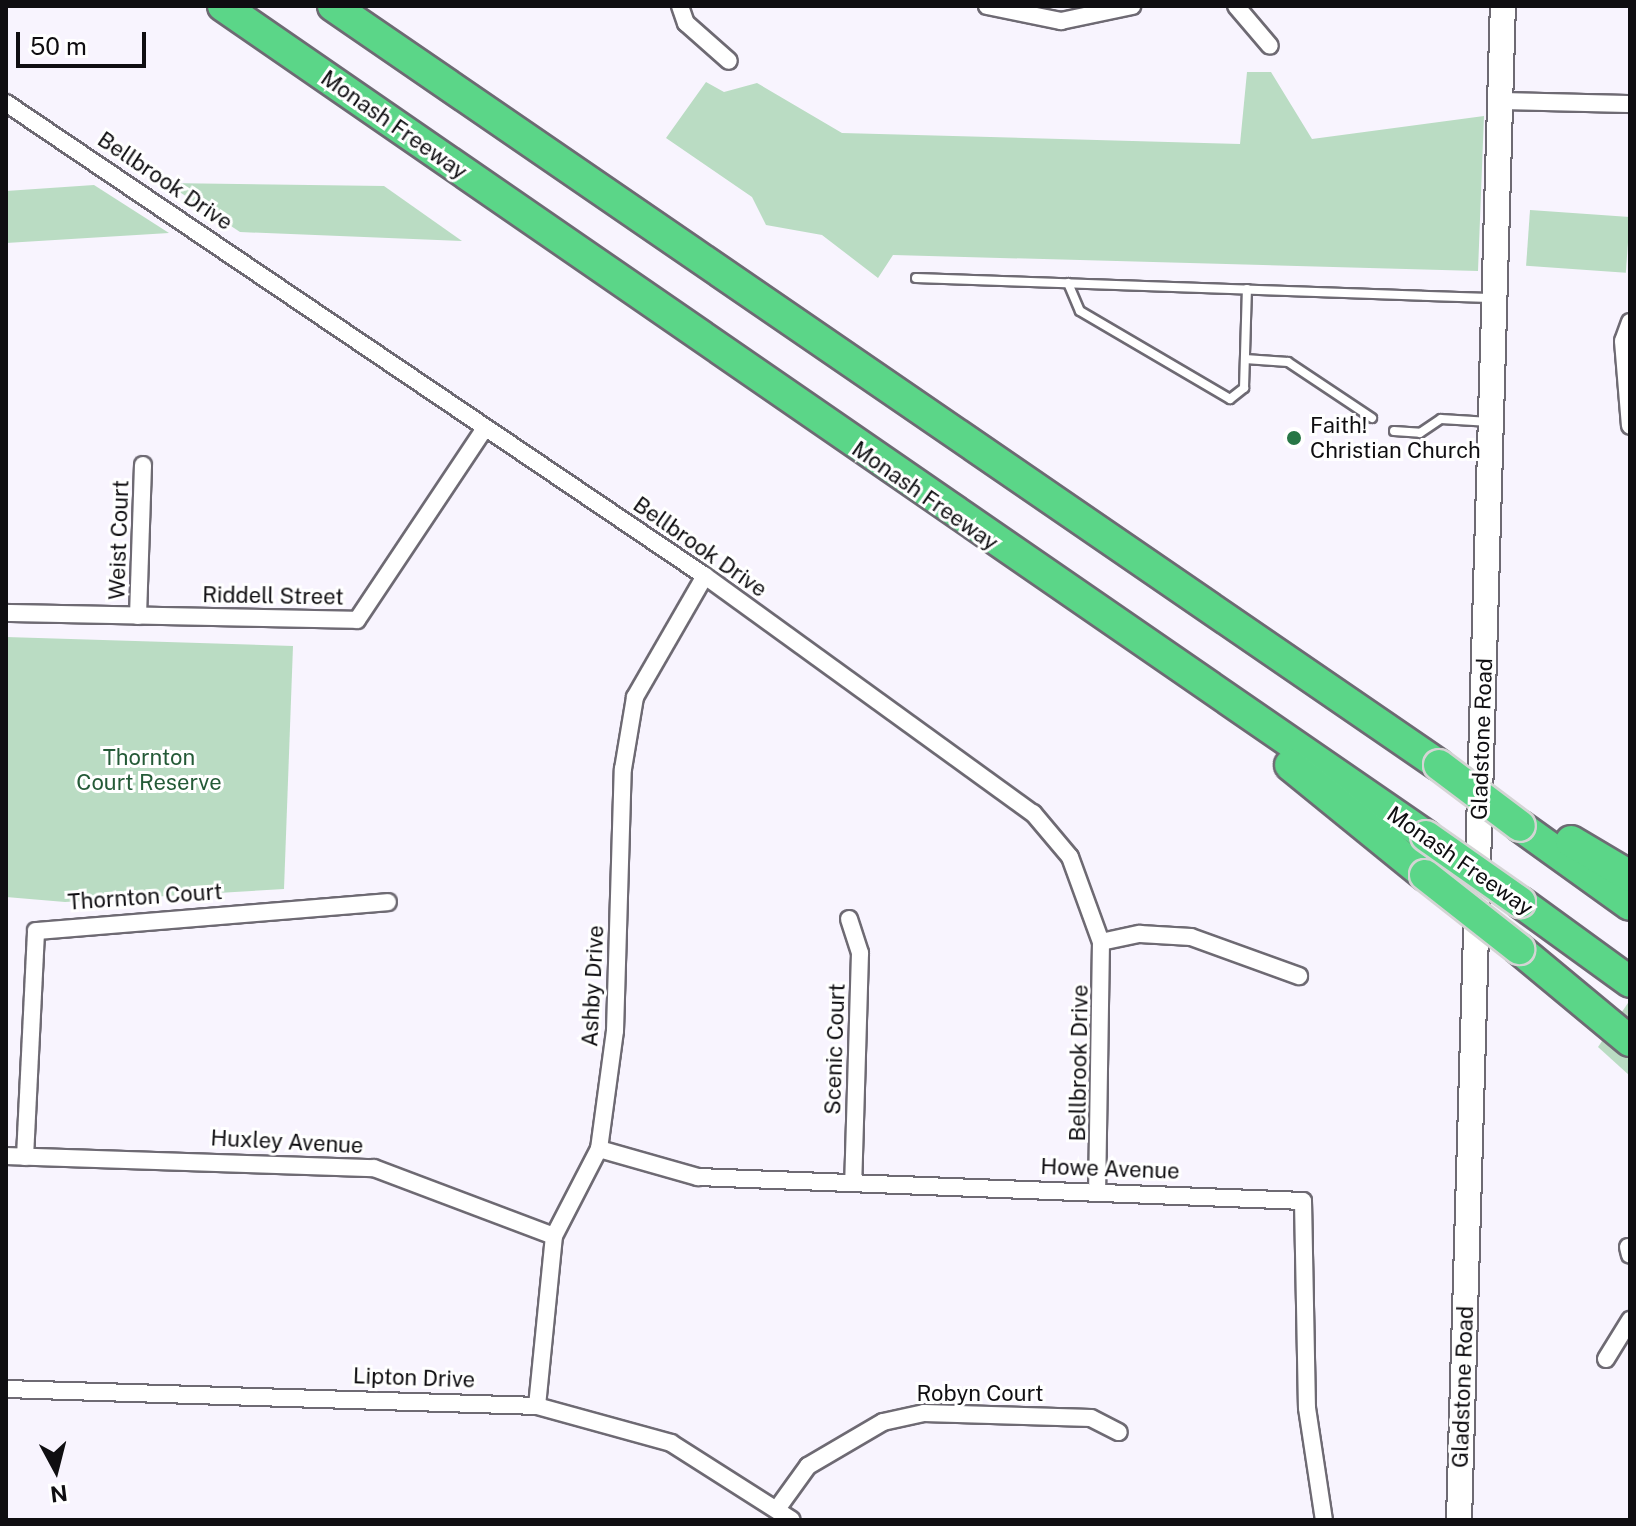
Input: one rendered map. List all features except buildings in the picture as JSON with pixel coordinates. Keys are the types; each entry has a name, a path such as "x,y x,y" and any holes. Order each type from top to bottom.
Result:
{"highway":[{"name":"Monash Freeway","path":"223,6 1179,670 1426,836 1630,982"},
{"path":"333,6 1522,820 1630,905"},
{"path":"1179,670 1630,1041"},
{"path":"1522,820 1630,876"}],"main road":[{"name":"Gladstone Road","path":"1459,1520 1503,6"}],"street":[{"path":"680,6 686,23 729,61"},
{"path":"987,6 1061,21 1132,6"},
{"path":"1236,6 1270,46"},
{"path":"1500,101 1630,104"},
{"name":"Bellbrook Drive","path":"6,103 705,576 1033,813 1070,857 1101,942 1097,1191"},
{"path":"1630,322 1623,341 1630,426"},
{"name":"Riddell Street","path":"6,613 357,620 485,428"},
{"name":"Weist Court","path":"138,616 143,465"},
{"name":"Ashby Drive","path":"537,1406 554,1236 599,1149 615,1031 623,769 635,697 705,576"},
{"name":"Thornton Court","path":"25,1157 36,931 388,902"},
{"name":"Scenic Court","path":"849,919 860,953 853,1183"},
{"path":"1101,942 1140,934 1191,937 1299,976"},
{"name":"Howe Avenue","path":"599,1149 698,1177 1303,1201 1306,1393 1324,1520"},
{"name":"Huxley Avenue","path":"6,1156 374,1168 554,1236"},
{"path":"1606,1359 1630,1320"},
{"name":"Lipton Drive","path":"6,1389 537,1406 671,1443 792,1520"},
{"name":"Robyn Court","path":"777,1509 808,1466 883,1422 924,1413 1061,1416 1091,1418 1119,1432"}],"lane":[{"path":"916,278 1495,298"},
{"path":"1068,283 1080,311 1222,397 1242,394 1247,289"},
{"path":"1245,359 1288,362 1372,418"},
{"path":"1394,431 1427,428 1441,419 1491,422"}],"green space":[{"path":"1247,72 1271,72 1312,139 1484,116 1478,271 893,255 878,278 822,235 766,225 752,197 666,138 706,82 724,92 757,83 842,133 1240,144"},
{"path":"166,183 384,186 462,241 240,232"},
{"path":"94,185 169,233 6,243 6,191"},
{"path":"1530,210 1630,217 1626,273 1526,266"},
{"name":"Thornton Court Reserve","path":"6,637 293,646 284,889 65,902 6,897"},
{"path":"1630,1000 1630,1076 1598,1047"}],"place":[{"name":"Faith! Christian Church","path":"1294,438"}]}
